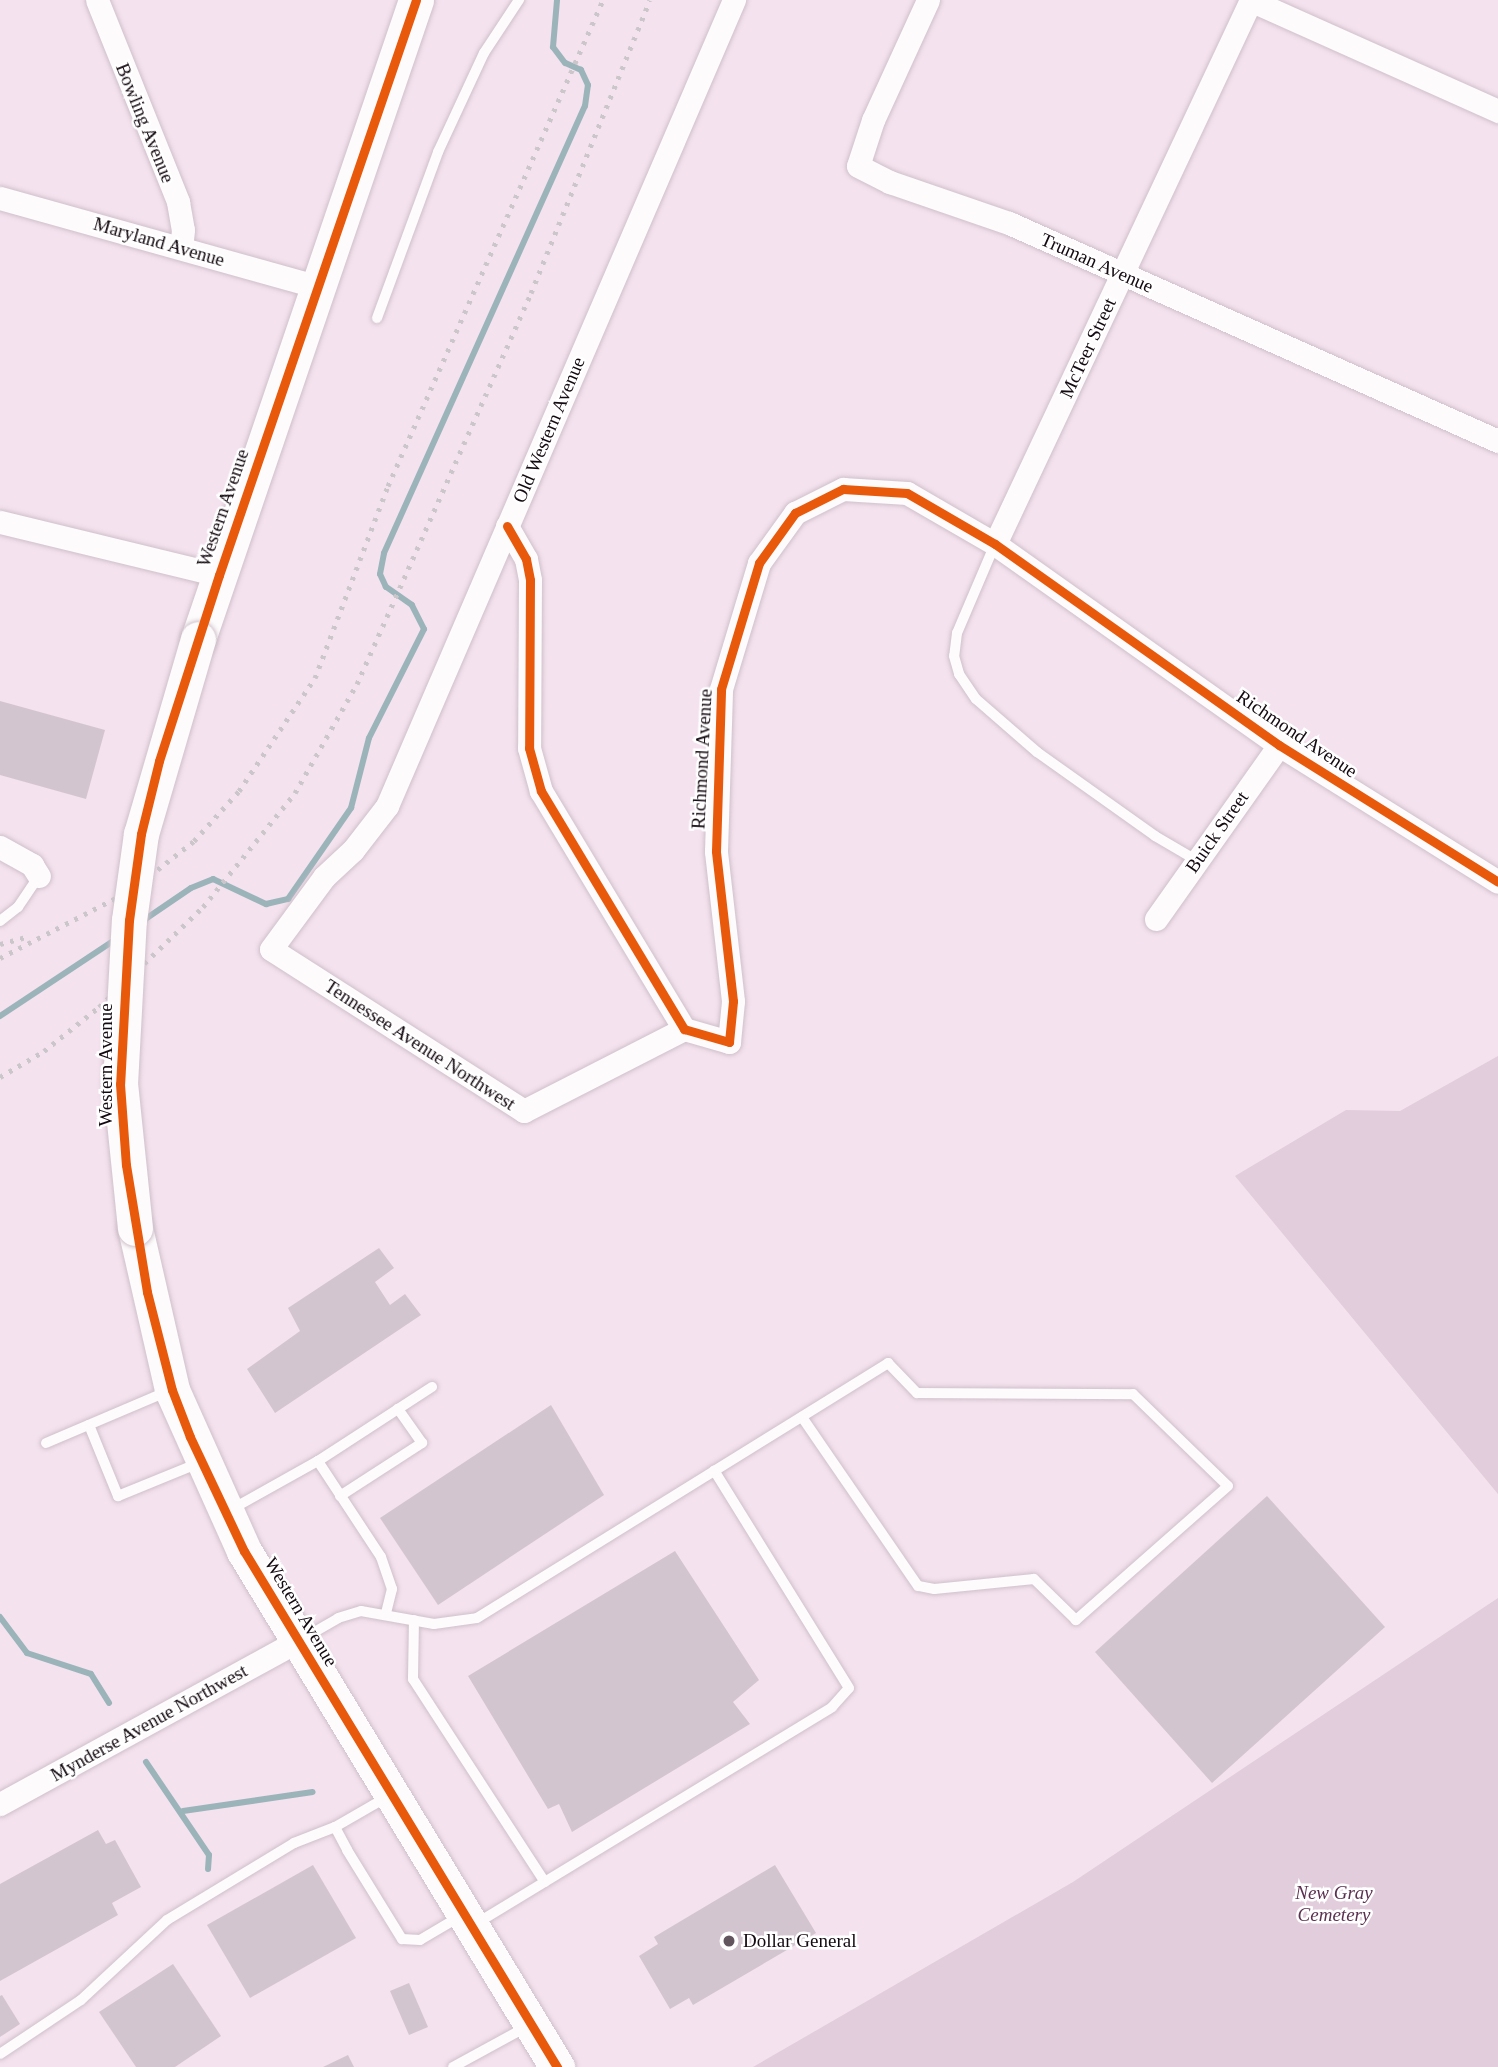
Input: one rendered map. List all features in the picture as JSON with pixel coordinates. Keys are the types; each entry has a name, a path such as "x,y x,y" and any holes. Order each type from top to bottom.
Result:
{"main road":[{"name":"Western Avenue","path":"416,0 219,575 144,822 129,919 120,1084 135,1228 172,1390 202,1462 226,1513 298,1642 558,2067"}],"street":[{"name":"Bowling Avenue","path":"97,0 177,202 183,230 181,248"},
{"name":"Old Western Avenue","path":"271,949 324,877 353,850 387,806 734,0"},
{"name":"Truman Avenue","path":"928,0 873,120 858,166 890,182 1009,223 1498,441"},
{"path":"1250,0 1498,111"},
{"name":"McTeer Street","path":"995,544 1250,0"},
{"name":"Maryland Avenue","path":"0,198 318,287"},
{"name":"Richmond Avenue","path":"684,1029 729,1042 733,1001 716,851 721,689 759,563 794,513 843,489 907,493 995,544 1279,745 1498,883"},
{"path":"0,522 219,575"},
{"path":"507,526 526,559 530,580 529,748 541,792 684,1029"},
{"name":"Buick Street","path":"1156,919 1279,745"},
{"path":"0,847 32,865 39,876"},
{"name":"Tennessee Avenue Northwest","path":"271,949 524,1111 684,1029"},
{"name":"Mynderse Avenue Northwest","path":"0,1804 298,1642"}],"lane":[{"path":"377,318 438,152 484,53 520,0"},
{"path":"995,544 957,633 954,656 959,674 976,699 1037,752 1155,836 1196,860"},
{"path":"0,921 18,907 39,876"},
{"path":"298,1642 338,1618 360,1611 447,1624 477,1618 888,1363 918,1393 1133,1394 1228,1486 1076,1620 1034,1579 934,1589 918,1586 802,1417"},
{"path":"226,1513 318,1461 432,1387"},
{"path":"46,1443 172,1390"},
{"path":"340,1496 422,1443 398,1409"},
{"path":"89,1425 118,1496 202,1462"},
{"path":"318,1461 381,1557 392,1590 386,1613"},
{"path":"335,1827 402,1938 420,1940 544,1882 832,1707 849,1688 714,1470"},
{"path":"414,1620 413,1679 544,1882"},
{"path":"0,2054 81,2000 167,1920 293,1843 335,1827 392,1794"},
{"path":"453,2067 470,2063 531,2025"}],"green space":[{"path":"1498,1056 1498,1494 1235,1176 1346,1110 1400,1111"},
{"name":"New Gray Cemetery","path":"1498,1598 1498,2067 753,2067 1073,1882"}],"building":[{"path":"0,701 105,730 86,799 0,775"},
{"path":"379,1248 394,1268 375,1282 390,1305 405,1294 421,1315 275,1413 247,1369 300,1331 288,1308"},
{"path":"551,1405 604,1495 438,1605 380,1518"},
{"path":"1267,1496 1385,1627 1212,1783 1095,1652"},
{"path":"675,1551 759,1680 733,1702 750,1724 572,1832 559,1804 548,1809 468,1676"},
{"path":"98,1830 106,1844 115,1840 141,1887 112,1903 118,1915 0,1981 0,1884"},
{"path":"313,1865 356,1938 250,1998 207,1925"},
{"name":"Dollar General","path":"775,1865 816,1933 693,2005 689,1998 670,2009 639,1956 658,1944 654,1937"},
{"path":"173,1964 221,2036 175,2067 136,2067 99,2012"},
{"path":"409,1983 428,2027 409,2035 390,1991"},
{"path":"2,1995 20,2024 0,2037 0,1996"},
{"path":"348,2055 354,2067 323,2067"}],"waterway":[{"path":"141,922 191,888 213,879 266,904 288,899 351,808 369,738 424,629 412,605 386,587 380,574 384,553 585,106 588,85 581,70 565,63 553,47 557,0"},
{"path":"0,1016 115,940"},
{"path":"0,1617 27,1653 91,1674 109,1703"},
{"path":"146,1762 209,1855 208,1869"},
{"path":"183,1811 313,1792"}],"railway":[{"path":"0,958 133,889 194,841 239,791 315,678 388,486 603,0"},
{"path":"0,1077 44,1051 99,1007 203,907 295,793 357,684 531,293 650,0"},
{"path":"0,944 27,937"}],"cycle path":[{"path":"416,0 219,575 159,761 141,834 129,920 120,1084 126,1165 147,1292 172,1390 190,1437 244,1551 557,2067"},
{"path":"507,526 526,559 530,580 529,748 541,791 684,1029 729,1042 733,1001 716,851 721,689 759,563 795,513 843,489 907,493 995,544 1279,745 1498,882"}],"place":[{"name":"Dollar General","path":"729,1941"}]}
